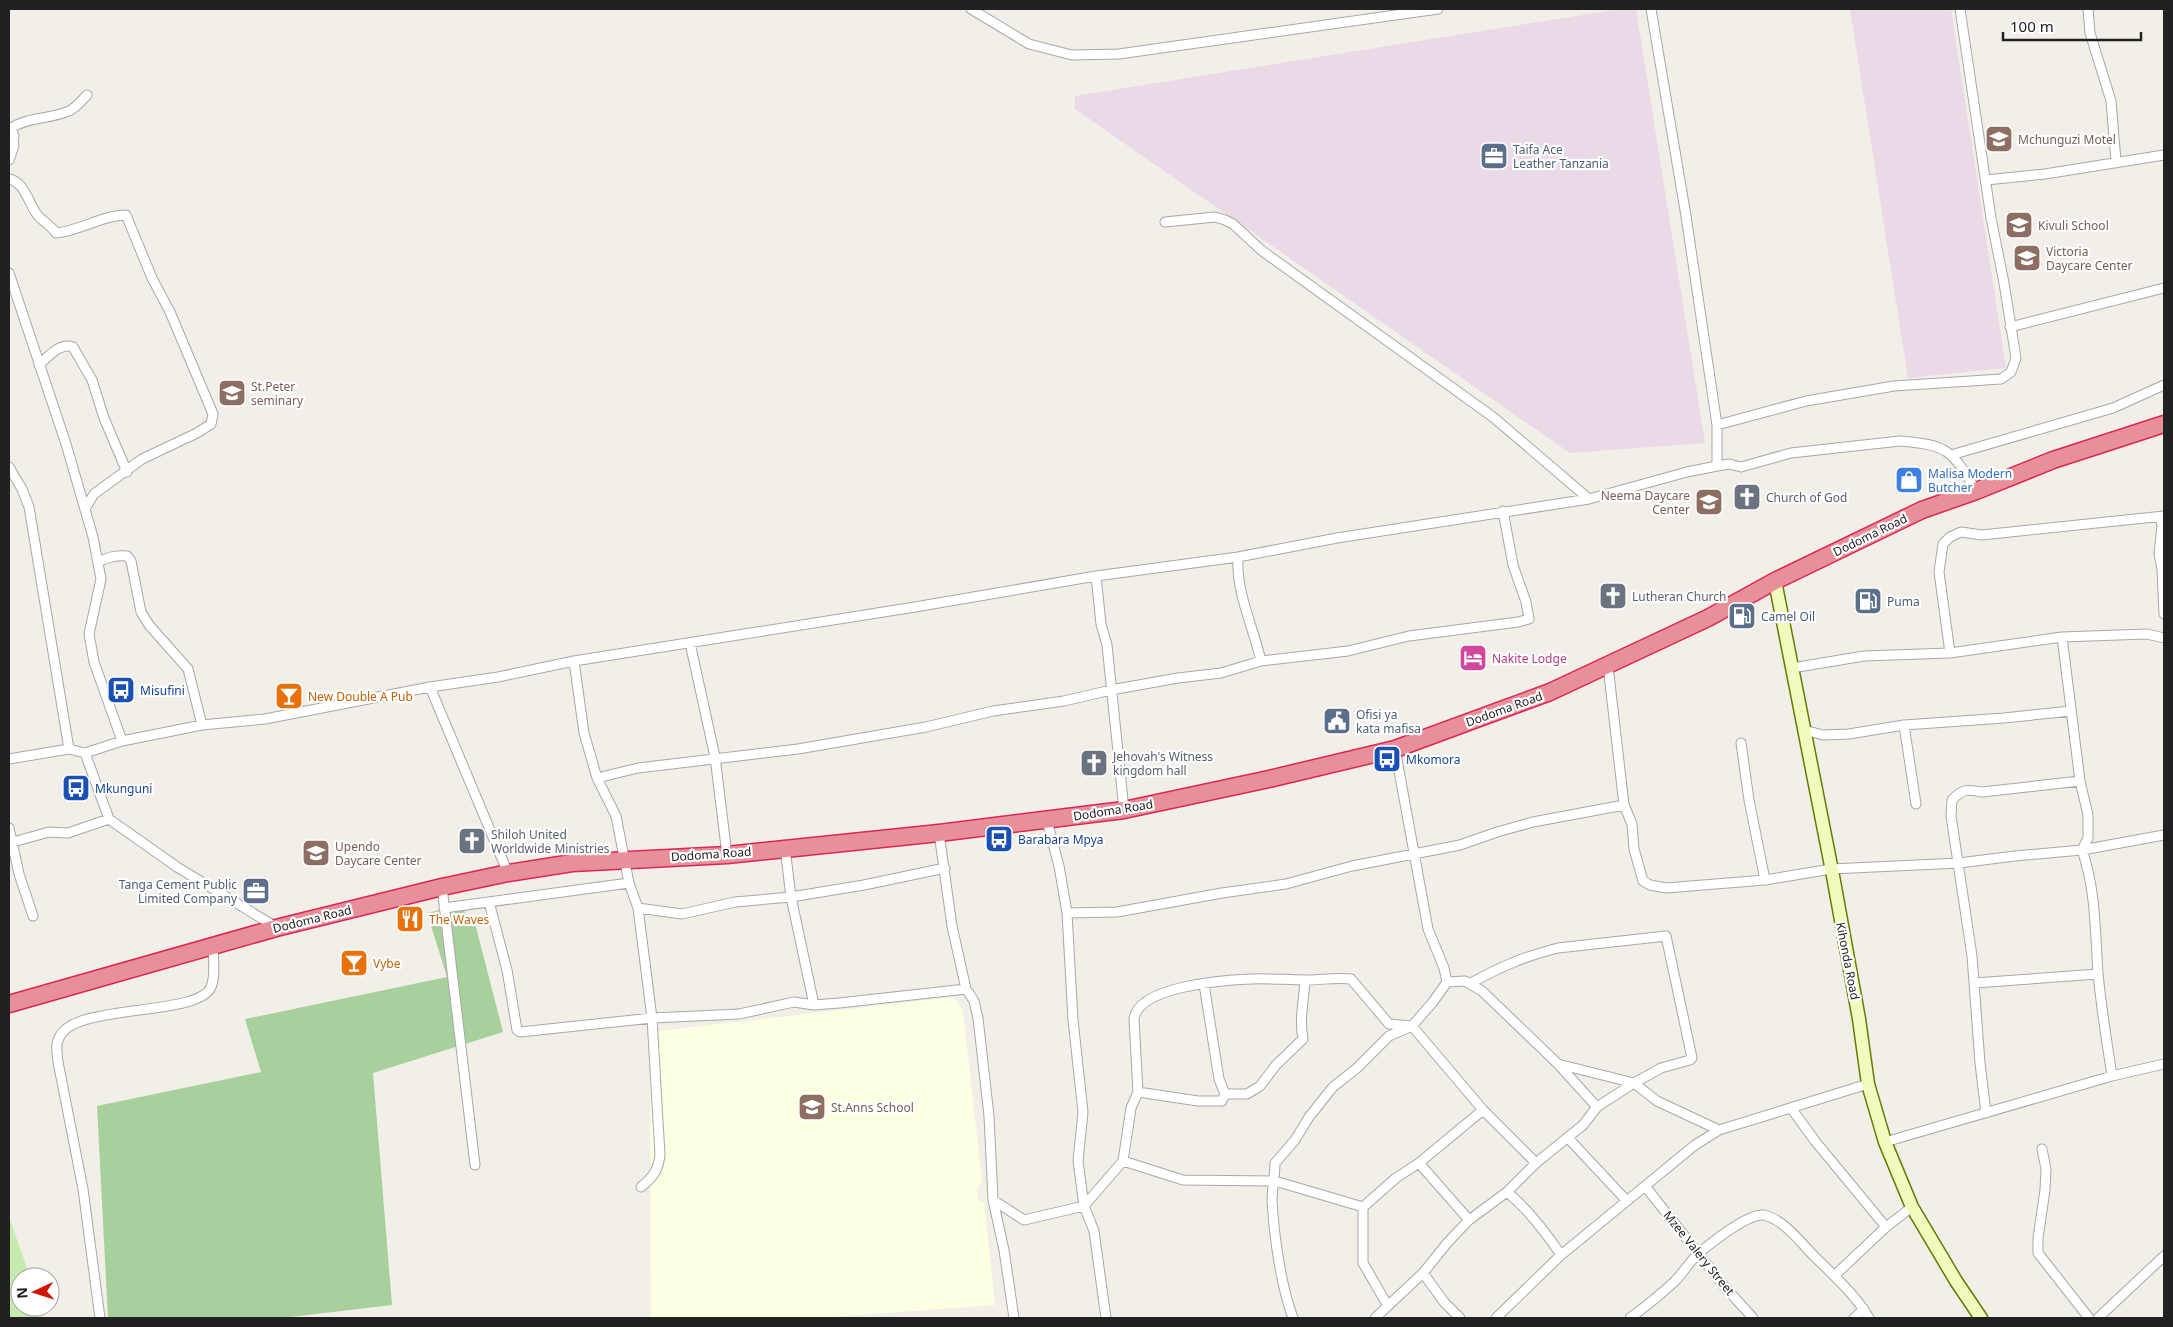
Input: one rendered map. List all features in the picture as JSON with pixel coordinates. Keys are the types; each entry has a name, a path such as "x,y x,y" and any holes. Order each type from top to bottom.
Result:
{"highway":[{"name":"Dodoma Road","path":"9,1004 276,928 442,887 508,873 572,863 727,855 939,834 1047,821 1124,810 1269,779 1395,748 1550,692 1608,666 1708,618 1775,582 1922,510 1976,491 2053,460 2164,424"}],"street":[{"path":"971,9 1028,44 1072,55 1119,54 1438,9"},
{"path":"1651,9 1686,216 1717,425 1717,466"},
{"path":"1717,425 1806,401 1894,386 2000,379 2010,372 2016,358 1960,9"},
{"path":"2088,9 2090,33 2111,101 2116,161"},
{"path":"9,160 14,146 12,140 14,136 11,128 19,123 71,111 87,95"},
{"path":"1986,180 2045,174 2116,161 2164,155"},
{"path":"9,179 20,185 36,213 51,225 56,233 81,228 117,215 126,215 213,414 211,424 197,433 142,459 127,472 94,494 85,509"},
{"path":"1165,222 1215,217 1233,224 1261,250 1493,417 1589,499"},
{"path":"9,273 66,444 98,562 101,579 89,634 94,662 122,740"},
{"path":"2010,327 2164,288"},
{"path":"39,365 57,349 68,345 73,347 92,380 104,418 127,472"},
{"path":"1951,455 2113,408 2164,385"},
{"path":"9,759 69,749 85,753 122,740 202,724 265,719 430,687 498,678 574,662 1096,576 1238,557 1337,538 1589,499 1687,472 1729,464 1741,467 1791,453 1900,441 1944,449 1960,464 1976,491"},
{"path":"9,467 22,489 29,507 69,749"},
{"path":"597,778 638,768 826,744 926,727 992,711 1064,701 1178,678 1221,673 1261,661 1348,651 1409,636 1474,629 1529,619 1526,602 1512,565 1503,512"},
{"path":"1950,653 1939,572 1943,544 1950,537 1968,532 1982,535 2162,516 2164,614"},
{"path":"98,562 114,556 127,556 130,561 141,612 149,625 188,670 202,724"},
{"path":"1238,557 1237,571 1240,587 1255,633 1261,661"},
{"path":"1096,576 1101,624 1107,645 1124,810"},
{"name":"Kihonda Road","path":"1775,582 1859,1019 1868,1084 1885,1142 1912,1207 1981,1318"},
{"path":"1792,668 1864,656 1950,653 2062,637 2147,634 2164,638"},
{"path":"2062,637 2080,780 2088,824 2088,838 2082,850 2088,869 2093,902 2103,1022 2112,1076"},
{"path":"690,643 715,757 727,855"},
{"path":"574,662 584,733 597,778 616,816 629,883 638,908 652,1018 660,1155 654,1176 640,1187"},
{"path":"1608,666 1624,805 1632,824 1638,868 1644,881 1650,885 1666,888 1695,887 1765,880 1831,869 1959,863 2082,850 2164,835"},
{"path":"430,687 508,873"},
{"path":"1804,730 1822,735 1849,734 1904,725 2072,711"},
{"path":"1904,725 1916,804"},
{"path":"1741,743 1749,800 1765,880"},
{"path":"1293,1318 1287,1302 1272,1199 1275,1163 1295,1140 1309,1117 1333,1087 1357,1068 1389,1036 1412,1026 1447,982 1444,968 1428,929 1395,748"},
{"path":"85,753 109,819 177,867 276,928"},
{"path":"1986,1113 1980,1063 1972,956 1951,808 1952,800 1959,792 1969,789 1982,792 2080,780"},
{"path":"1067,913 1117,912 1222,893 1286,884 1352,866 1460,845 1533,822 1624,805"},
{"path":"12,842 49,832 68,833 109,819"},
{"path":"1047,821 1059,866 1067,913 1073,1020 1083,1112 1078,1161 1084,1206 1094,1231 1106,1318"},
{"path":"9,828 19,874 33,916"},
{"path":"939,834 952,926 966,989 974,1001 978,1018 989,1116 993,1200 1004,1250 1014,1318"},
{"path":"785,848 790,897 814,1005"},
{"path":"638,908 682,914 743,901 790,897 864,885 945,868"},
{"path":"444,908 629,883"},
{"path":"442,887 475,1165"},
{"path":"489,902 507,970 517,1030 520,1032 652,1018 739,1014 794,1002 814,1005 966,989"},
{"path":"1375,1318 1423,1273 1469,1220 1507,1192 1536,1163 1583,1125 1597,1107 1661,1068 1692,1058 1666,936 1558,948 1533,954 1507,964 1471,983 1447,982"},
{"path":"100,1318 83,1189 58,1062 58,1041 63,1031 82,1021 181,1004 201,998 212,986 213,946"},
{"path":"1974,983 2098,974"},
{"path":"993,1200 1024,1220 1084,1206 1123,1161 1131,1108 1138,1092 1134,1027 1137,1010 1156,995 1204,984 1253,979 1305,980 1351,978 1389,1024 1412,1026 1483,1110 1536,1163"},
{"path":"1225,1094 1247,1094 1260,1086 1276,1065 1303,1039 1300,1025 1305,980"},
{"path":"1471,983 1494,1002 1558,1064 1597,1107"},
{"path":"1138,1092 1198,1101 1222,1101 1225,1094 1219,1079 1204,984"},
{"path":"1558,1064 1634,1083 1657,1101 1719,1130"},
{"path":"1885,1142 2112,1076 2164,1064"},
{"path":"1496,1318 1561,1255 1695,1146 1719,1130 1868,1084"},
{"path":"1791,1108 1815,1142 1886,1227"},
{"path":"1388,1306 1363,1264 1364,1207 1396,1178 1419,1163 1483,1110"},
{"path":"1568,1138 1628,1201"},
{"path":"2042,1149 2046,1169 2038,1253 2089,1318"},
{"path":"1123,1161 1183,1180 1275,1181 1364,1207"},
{"path":"1419,1163 1469,1220"},
{"name":"Mzee Valery Street","path":"1645,1186 1698,1254 1753,1318"},
{"path":"1507,1192 1541,1225 1561,1255"},
{"path":"1834,1276 1886,1227 1912,1207"},
{"path":"1636,1317 1674,1282 1698,1254 1751,1217 1766,1216 1791,1232 1864,1309 1869,1318"},
{"path":"2098,1318 2164,1256"},
{"path":"1423,1273 1444,1302 1460,1318"},
{"path":"1854,1318 1864,1309"}],"shaded area":[{"path":"1620,9 1636,9 1705,443 1570,453 1075,109 1075,96"},
{"path":"1850,9 1951,9 2006,368 1908,378"},
{"name":"St.Anns School","path":"953,997 963,1010 982,1182 977,1188 978,1199 984,1203 995,1305 819,1318 651,1318 650,1032"}],"green space":[{"path":"460,905 476,927 503,1032 373,1073 392,1305 282,1318 108,1318 97,1106 261,1072 245,1019 447,977 427,913"},
{"path":"9,1217 26,1267 10,1267 10,1317 44,1318 9,1318"}],"place":[{"name":"Mchunguzi Motel","path":"1999,139"},
{"name":"Taifa Ace Leather Tanzania","path":"1494,156"},
{"name":"Kivuli School","path":"2019,225"},
{"name":"Victoria Daycare Center","path":"2027,258"},
{"name":"St.Peter seminary","path":"232,393"},
{"name":"Malisa Modern Butcher","path":"1909,480"},
{"name":"Church of God","path":"1747,497"},
{"name":"Neema Daycare Center","path":"1709,502"},
{"name":"Lutheran Church","path":"1613,596"},
{"name":"Puma","path":"1868,601"},
{"name":"Camel Oil","path":"1742,616"},
{"name":"Nakite Lodge","path":"1473,658"},
{"name":"Misufini","path":"121,690"},
{"name":"New Double A Pub","path":"289,696"},
{"name":"Ofisi ya kata mafisa","path":"1337,721"},
{"name":"Mkomora","path":"1387,759"},
{"name":"Jehovah's Witness kingdom hall","path":"1094,763"},
{"name":"Mkunguni","path":"76,788"},
{"name":"Barabara Mpya","path":"999,839"},
{"name":"Shiloh United Worldwide Ministries","path":"472,841"},
{"name":"Upendo Daycare Center","path":"316,853"},
{"name":"Tanga Cement Public Limited Company","path":"256,891"},
{"name":"The Waves","path":"410,919"},
{"name":"Vybe","path":"354,963"},
{"name":"St.Anns School","path":"812,1107"}]}
